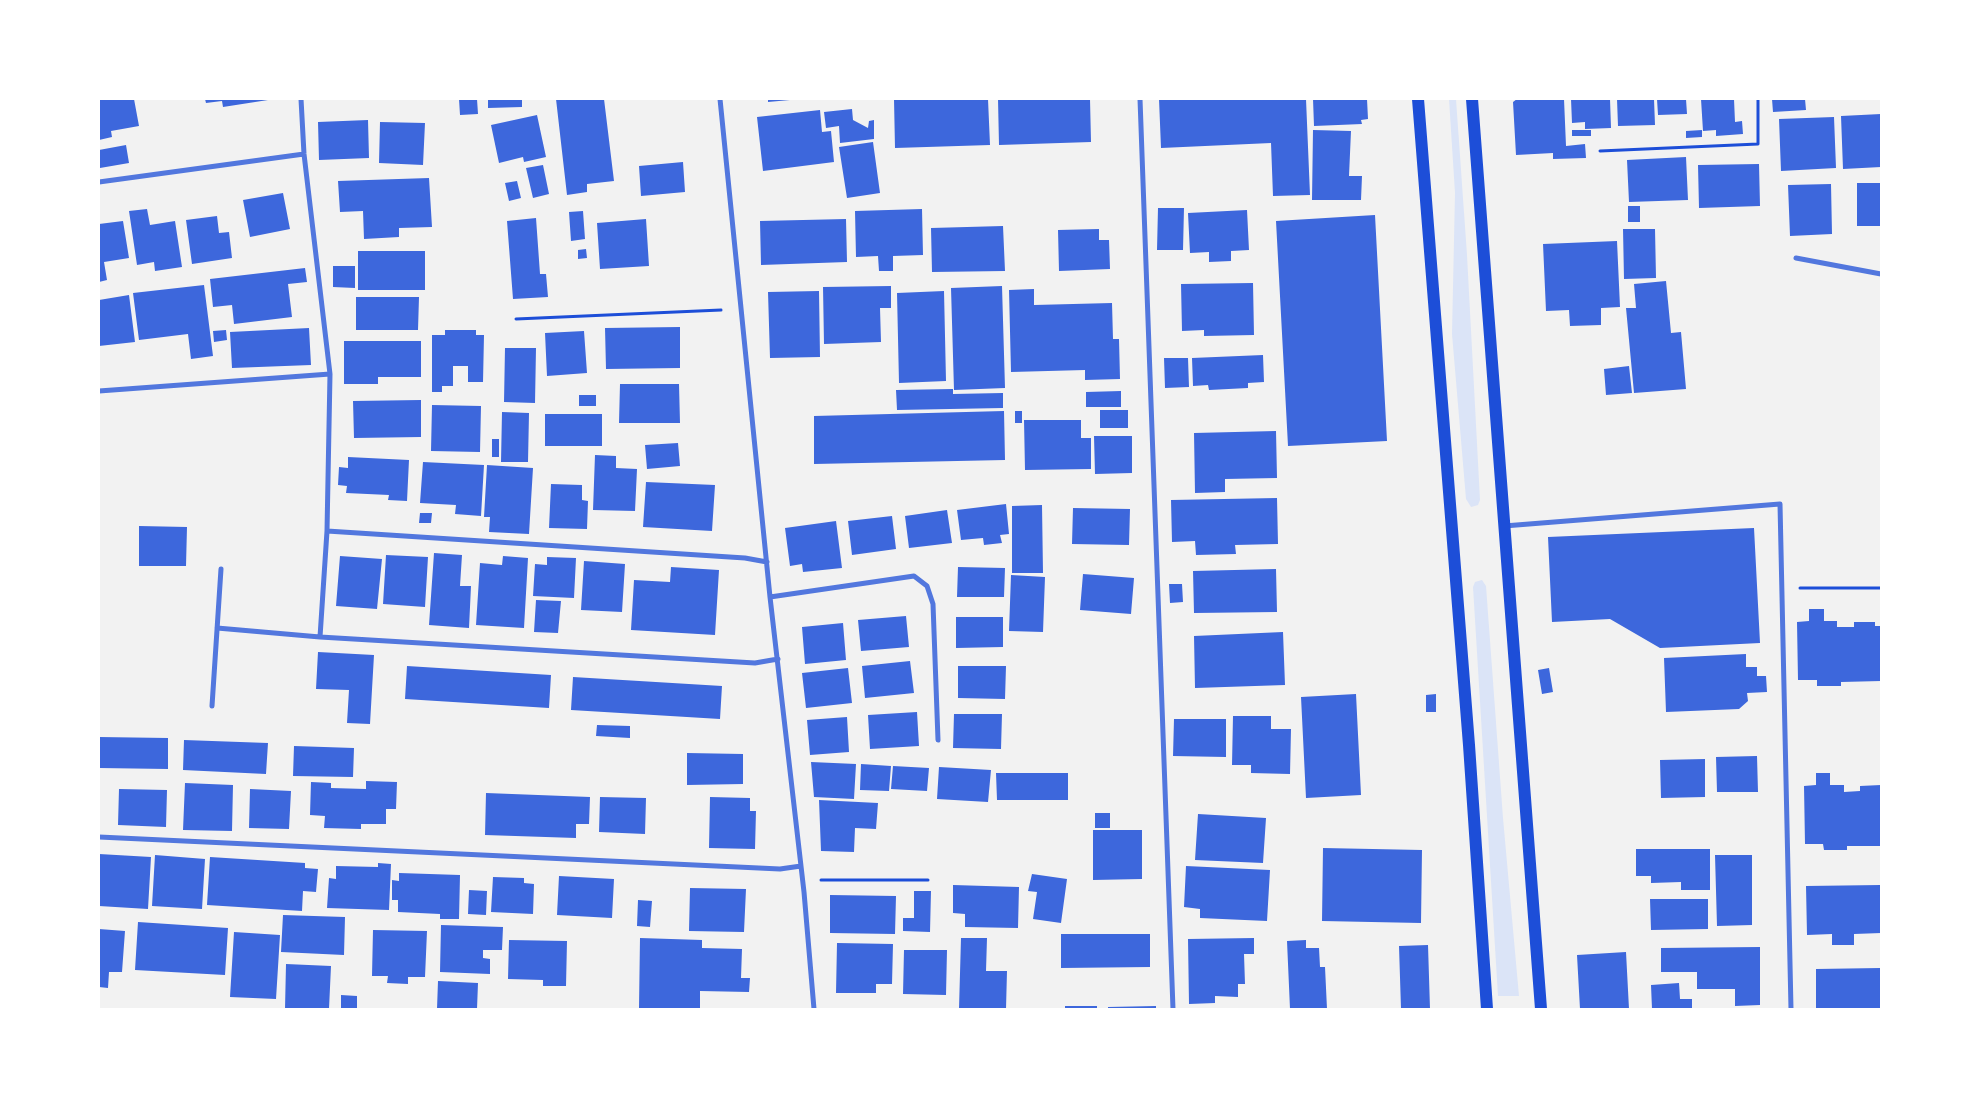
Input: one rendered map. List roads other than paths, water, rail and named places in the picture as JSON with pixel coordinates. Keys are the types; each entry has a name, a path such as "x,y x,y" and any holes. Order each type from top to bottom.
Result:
{"main road":[{"path":"1418,99 1488,1009"},
{"path":"1472,99 1541,1009"}],"street":[{"path":"301,99 304,154 330,374 327,531 320,637"},
{"path":"720,99 770,597 804,892 814,1009"},
{"path":"1140,99 1174,1009"},
{"path":"99,182 304,154"},
{"path":"1796,258 1881,274"},
{"path":"99,391 330,374"},
{"path":"1504,526 1780,504 1792,1009"},
{"path":"327,531 745,558 767,562"},
{"path":"212,706 220,570"},
{"path":"770,597 914,576 927,586 934,604 938,740"},
{"path":"217,628 320,637 755,663 778,659"},
{"path":"99,837 770,868 801,866"}]}
